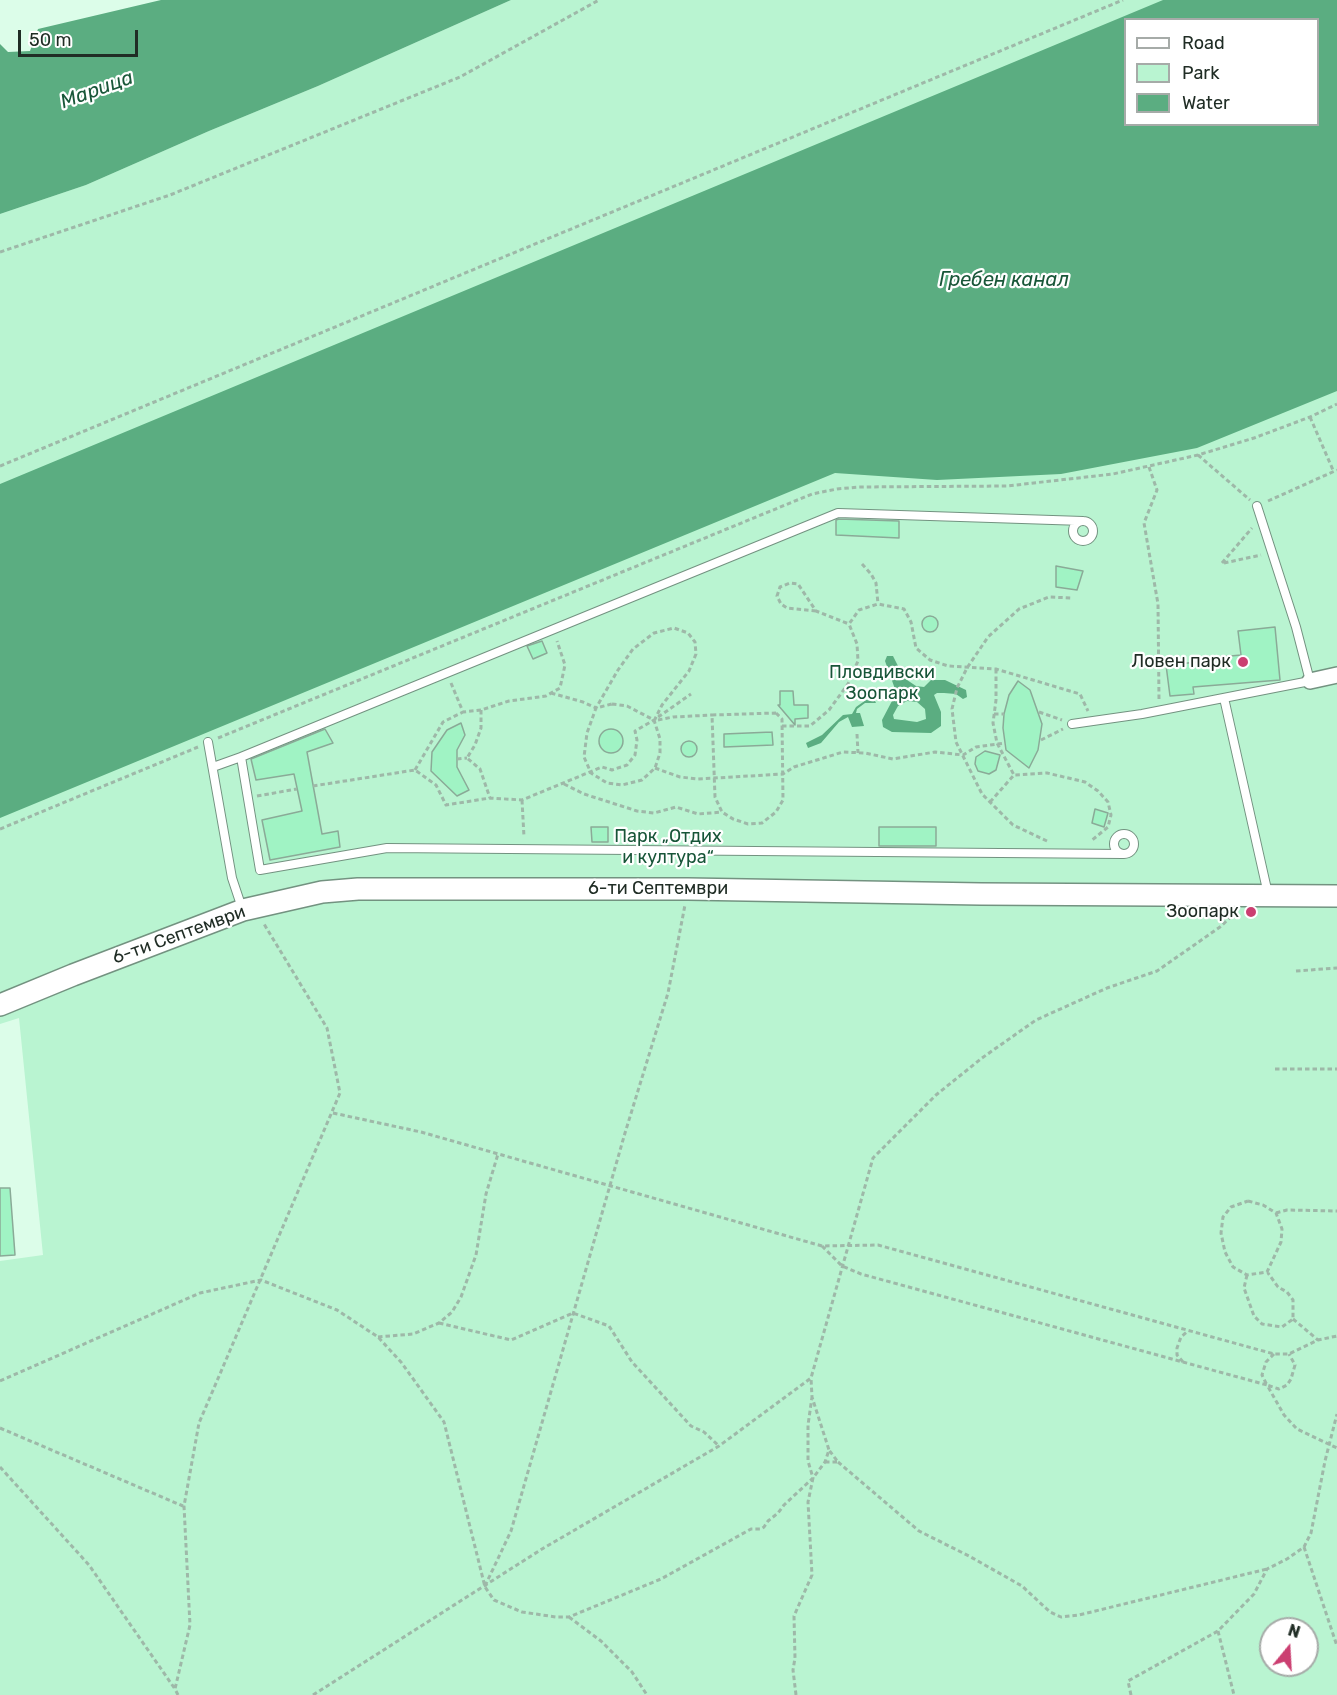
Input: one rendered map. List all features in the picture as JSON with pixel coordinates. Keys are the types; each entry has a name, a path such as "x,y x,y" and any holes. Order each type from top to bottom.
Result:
{"street":[{"path":"1310,681 1337,675"},
{"name":"6-ти Септември","path":"0,1005 84,970 248,908 322,892 358,889 688,889 981,894 1337,896"}],"lane":[{"path":"1072,724 1160,711 1310,681 1296,627 1257,506"},
{"path":"213,767 241,758 554,631 838,513 1083,520"},
{"path":"1224,698 1260,896"},
{"path":"208,742 232,878 248,908"},
{"path":"241,758 260,870 387,848 1124,854"}],"path":[{"path":"0,252 170,195 460,77 599,0"},
{"path":"0,466 1123,0"},
{"path":"1198,455 1257,506 1335,470 1310,417"},
{"path":"1149,467 1157,490 1144,523 1158,604 1160,711"},
{"path":"1260,517 1222,563 1272,553"},
{"path":"862,564 876,583 878,604"},
{"path":"782,726 810,726 829,710 848,684 858,661 857,644 849,624 816,611 787,608 781,604 777,596 780,587 790,583 798,584 816,611"},
{"path":"1055,843 1014,825 982,794 956,742 952,710 957,688 967,668 988,637 1019,609 1049,597 1072,598"},
{"path":"849,624 859,610 878,604 904,609 911,622 916,648 930,660 948,666 996,669 1080,694 1093,721"},
{"path":"674,628 688,633 695,642 696,654 689,671 662,705 654,720 660,739 660,753 655,768 642,780 622,785 607,783 591,773 584,757 586,733 596,708 618,669 633,649 654,633 674,628"},
{"path":"414,770 443,722 463,712 481,710 509,701 546,696 560,688 566,665 554,631"},
{"path":"996,669 993,723 997,744 1014,775"},
{"path":"447,674 463,712"},
{"path":"551,693 596,708 612,704 627,706 654,720 673,717 776,713 782,720 783,800 776,812 762,824 748,824 722,812 698,813 676,807 654,813 637,811 584,794 564,784"},
{"path":"313,786 414,770 436,785 446,805 490,798 522,800 602,767 612,770 627,765 635,755 637,740 635,731 691,694"},
{"path":"467,758 481,728 481,710"},
{"path":"1039,712 1072,724"},
{"path":"994,714 1004,714"},
{"path":"712,715 715,797 722,812"},
{"path":"1041,740 1072,724"},
{"path":"857,734 858,753"},
{"path":"655,768 680,777 698,779 783,774 794,766 843,752 893,759 935,752 963,755 976,747 1005,742"},
{"path":"457,759 467,758 480,769 490,798"},
{"path":"990,802 1014,775 1047,773 1085,782 1108,802 1111,815 1108,827 1094,841 1084,843"},
{"path":"248,797 297,789"},
{"path":"522,800 524,849"},
{"path":"485,1587 510,1530 668,993 688,889"},
{"path":"796,1695 793,1670 794,1616 812,1575 808,1502 813,1478 808,1461 811,1378 873,1158 936,1095 981,1058 1036,1020 1107,988 1157,971 1260,896"},
{"path":"174,1689 190,1625 184,1506 199,1423 340,1093 327,1028 248,908"},
{"path":"1296,971 1337,968"},
{"path":"1275,1069 1337,1069"},
{"path":"333,1113 421,1132 822,1246 878,1245 1274,1354 1289,1354 1318,1340 1337,1336"},
{"path":"378,1337 413,1334 439,1323 452,1312 472,1265 486,1194 498,1154"},
{"path":"1248,1201 1263,1205 1276,1213 1282,1229 1281,1242 1267,1272 1247,1275 1233,1267 1225,1252 1221,1233 1223,1217 1231,1207 1248,1201"},
{"path":"1276,1213 1287,1210 1337,1210"},
{"path":"822,1246 842,1266 861,1275 1279,1389 1287,1385 1291,1379 1295,1365 1289,1354"},
{"path":"1267,1272 1278,1287 1287,1292 1293,1300 1293,1319 1318,1340"},
{"path":"1247,1275 1244,1288 1254,1316 1262,1324 1282,1327 1293,1319"},
{"path":"0,1381 200,1293 261,1280 337,1310 378,1337 401,1362 444,1422 485,1587 494,1600 522,1612 569,1617 660,1579 752,1529 761,1530 813,1478 825,1462 829,1450"},
{"path":"439,1323 511,1340 573,1313 609,1326 632,1362 691,1426 704,1432 719,1446"},
{"path":"1183,1363 1177,1355 1177,1348 1181,1337 1188,1331"},
{"path":"1274,1354 1266,1362 1262,1375 1284,1415 1297,1429 1337,1448"},
{"path":"313,1695 542,1549 719,1446 811,1378"},
{"path":"812,1397 829,1450 838,1462 919,1532 969,1556 1022,1586 1050,1612 1061,1617 1079,1615 1267,1569 1304,1547 1311,1533 1337,1414"},
{"path":"0,1428 184,1506"},
{"path":"825,1462 838,1462"},
{"path":"0,1467 89,1565 178,1695"},
{"path":"1304,1547 1337,1646"},
{"path":"1131,1695 1128,1681 1218,1631 1254,1594 1267,1569"},
{"path":"569,1617 601,1641 632,1672 647,1695"},
{"path":"1218,1631 1234,1695"}],"green space":[{"name":"Парк „Отдих и култура“","path":"511,0 1337,0 1337,1695 0,1695 0,1261 43,1255 19,1018 0,1024 0,214 86,185 318,86"}],"water":[{"name":"Марица","path":"161,0 511,0 318,86 86,185 0,214 0,44 8,52 30,51 38,29"},
{"name":"Гребен канал","path":"1163,0 1337,0 1337,391 1197,448 1061,474 937,480 835,473 0,818 0,484"},
{"path":"887,656 893,656 904,678 916,686 924,687 931,680 945,680 966,690 967,697 963,699 956,694 944,693 934,695 941,712 941,726 931,733 892,732 883,727 882,720 892,701 895,689 885,661","holes":["907,701 917,702 925,709 926,719 917,722 894,719 893,715 898,706"]},
{"path":"866,700 876,703 865,703 857,709 856,713 860,713 864,726 852,727 848,717 839,722 821,743 808,748 806,743 822,735 843,715 852,714 856,707"}],"building":[{"path":"836,520 899,521 899,538 836,535"},
{"path":"1056,566 1083,571 1077,590 1056,587"},
{"path":"927,616 933,616 938,624 936,630 927,632 922,627 922,621"},
{"name":"Ловен парк","path":"1275,627 1280,680 1193,687 1194,694 1170,696 1166,665 1220,660 1220,657 1241,655 1238,631"},
{"path":"542,641 547,653 533,659 527,646"},
{"path":"1018,681 1030,690 1042,724 1038,750 1029,768 1006,750 1003,728 1009,695"},
{"path":"780,691 793,691 794,705 808,705 808,718 795,719 795,725 778,705 780,705"},
{"path":"461,723 465,735 457,750 457,767 469,790 457,796 431,771 432,752 447,730"},
{"path":"325,729 333,743 307,752 322,834 338,831 340,847 270,860 262,820 302,811 294,774 256,780 251,759"},
{"path":"611,729 619,733 623,741 619,749 611,753 603,749 599,741 603,733"},
{"path":"772,732 773,745 724,747 724,734"},
{"path":"686,741 692,741 697,749 695,755 686,757 681,752 681,746"},
{"path":"985,751 1000,755 996,770 989,774 978,771 975,764 976,757"},
{"path":"1095,809 1108,813 1104,827 1092,823"},
{"path":"591,827 608,827 608,842 592,842"},
{"path":"879,827 936,827 936,846 879,846"},
{"path":"0,1188 10,1188 15,1255 0,1256"}],"place":[{"name":"Ловен парк","path":"1243,662"},
{"name":"Зоопарк","path":"1251,912"}],"park label":[{"name":"Пловдивски Зоопарк","path":"882,683"}]}
